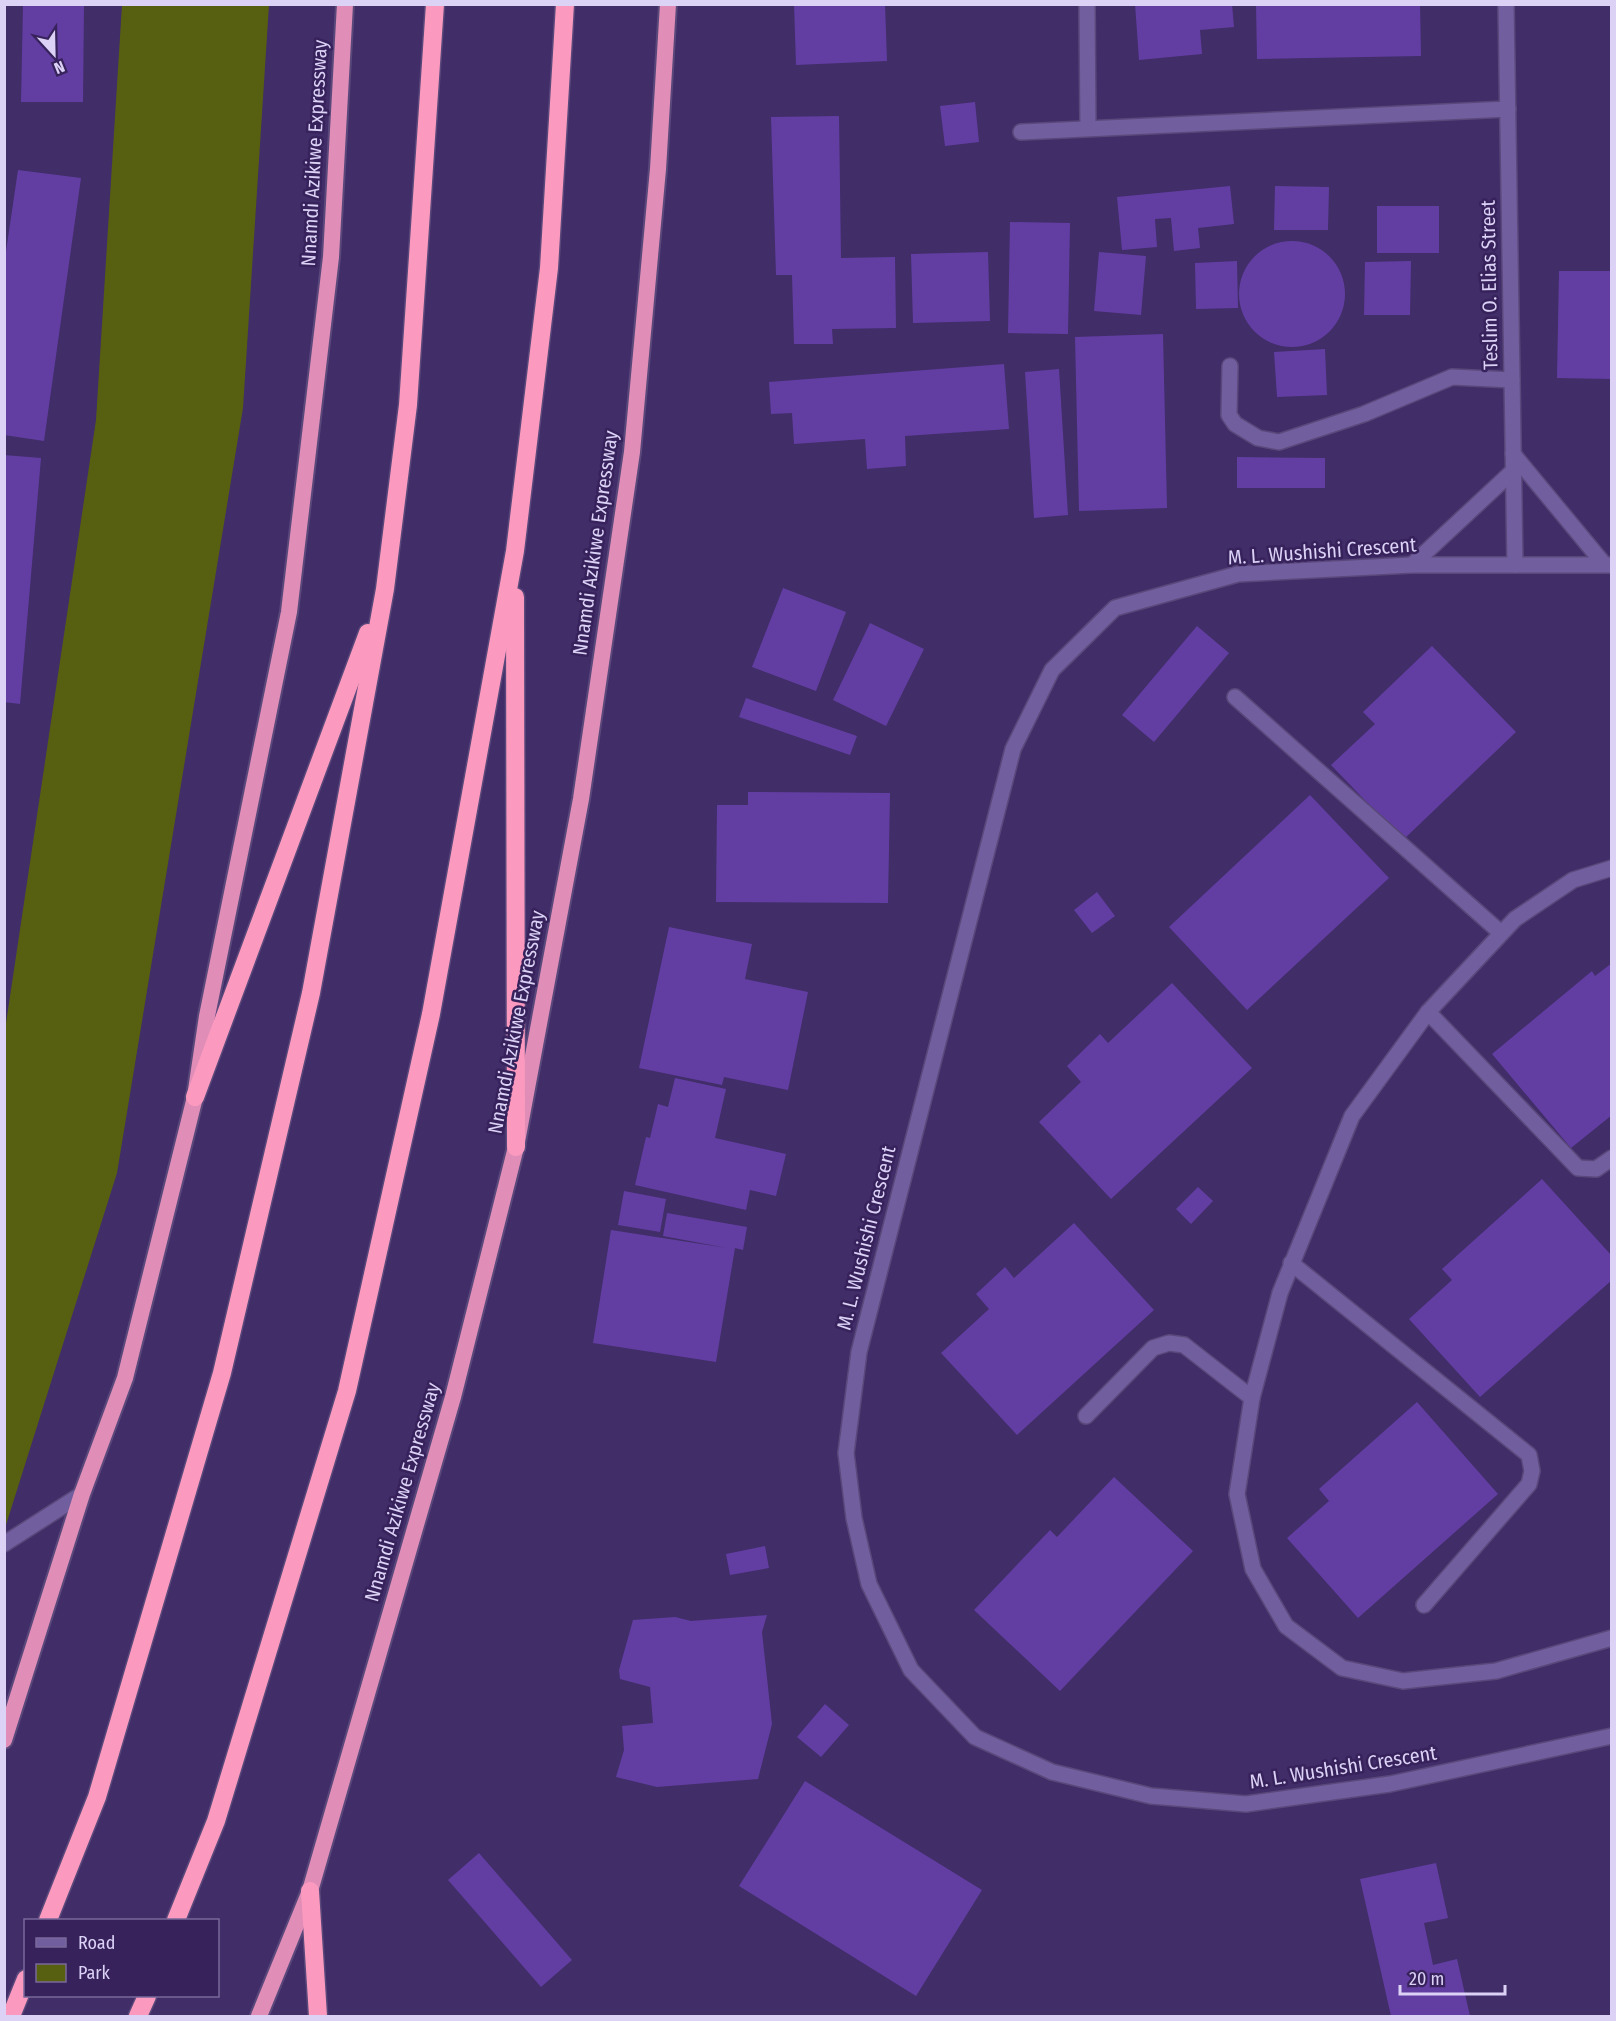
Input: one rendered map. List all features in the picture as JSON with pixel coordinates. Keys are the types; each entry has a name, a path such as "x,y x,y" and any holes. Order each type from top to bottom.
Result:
{"highway":[{"name":"Nnamdi Azikiwe Expressway","path":"4,1740 82,1494 125,1378 195,1097 207,1016 289,612 331,257 345,4"},
{"path":"48,1919 97,1797 222,1373 311,993 385,589 408,405 435,4"},
{"path":"176,1919 216,1821 347,1391 431,1014 515,551 549,268 565,4"},
{"name":"Nnamdi Azikiwe Expressway","path":"259,2016 310,1891 453,1396 516,1147 581,799 632,452 658,169 668,4"},
{"path":"515,551 516,1147"},
{"path":"195,1097 385,589"},
{"path":"310,1891 318,2016"},
{"path":"11,2016 24,1984"},
{"path":"138,2016 146,1997"}],"street":[{"path":"1087,4 1088,128"},
{"name":"Teslim O. Elias Street","path":"1506,4 1515,565"},
{"path":"1021,132 1508,110"},
{"path":"1230,366 1230,415 1235,424 1258,438 1279,442 1364,414 1452,377 1512,380"},
{"path":"1513,454 1608,565"},
{"path":"1412,565 1514,471"},
{"name":"M. L. Wushishi Crescent","path":"1608,565 1412,565 1238,574 1115,608 1052,670 1012,748 859,1352 846,1453 854,1518 869,1584 911,1670 975,1737 1052,1772 1151,1796 1245,1804 1390,1784 1611,1736"},
{"path":"1235,697 1501,933"},
{"path":"1611,868 1573,880 1515,919 1428,1012 1352,1116 1280,1293 1252,1398 1237,1494 1252,1569 1286,1626 1342,1668 1403,1681 1426,1679 1496,1671 1611,1638"},
{"path":"1428,1012 1578,1168 1596,1169 1611,1158"},
{"path":"1291,1263 1529,1455 1532,1471 1529,1484 1424,1605"},
{"path":"1086,1416 1153,1348 1169,1343 1184,1345 1252,1398"},
{"path":"4,1544 82,1494"}],"green space":[{"path":"122,5 269,5 243,408 117,1173 5,1528 5,1030 96,420"}],"building":[{"path":"23,4 84,4 83,102 21,102"},
{"path":"794,4 885,4 887,61 796,65"},
{"path":"1135,4 1232,4 1234,27 1200,30 1202,54 1139,60"},
{"path":"1256,4 1420,4 1421,56 1257,59"},
{"path":"975,102 979,142 945,146 940,106"},
{"path":"839,116 841,258 895,257 896,328 832,329 833,344 794,344 792,275 776,275 771,117"},
{"path":"18,170 81,178 44,441 4,435 4,265"},
{"path":"1230,186 1234,224 1198,228 1200,248 1174,251 1171,218 1155,219 1157,247 1122,250 1117,197"},
{"path":"1275,186 1329,187 1328,230 1274,230"},
{"path":"1377,206 1439,206 1439,253 1377,253"},
{"path":"1010,222 1070,223 1068,334 1008,333"},
{"path":"1292,241 1312,245 1329,257 1341,274 1345,294 1341,314 1329,331 1312,343 1292,347 1272,343 1255,331 1243,314 1239,294 1243,274 1255,257 1272,245"},
{"path":"988,252 990,321 913,323 911,254"},
{"path":"1099,252 1146,256 1141,315 1094,311"},
{"path":"1237,261 1238,308 1196,309 1195,263"},
{"path":"1411,261 1410,315 1364,315 1365,262"},
{"path":"1559,271 1612,271 1612,379 1557,378"},
{"path":"1163,334 1167,508 1079,511 1075,337"},
{"path":"1325,349 1327,395 1277,397 1274,352"},
{"path":"1004,364 1009,429 905,436 906,466 867,469 865,439 794,444 792,413 771,414 769,382"},
{"path":"1059,369 1068,515 1034,518 1025,372"},
{"path":"4,455 41,458 20,704 4,702"},
{"path":"1237,457 1325,458 1325,488 1237,488"},
{"path":"783,588 846,612 816,691 752,667"},
{"path":"870,623 924,649 886,726 833,700"},
{"path":"1197,626 1229,653 1154,742 1122,715"},
{"path":"1432,646 1516,732 1403,840 1331,765 1375,724 1363,712"},
{"path":"746,698 857,736 850,755 739,717"},
{"path":"748,792 890,793 888,903 716,902 717,805 748,805"},
{"path":"1310,795 1389,878 1247,1010 1169,927"},
{"path":"1097,892 1115,916 1092,933 1074,910"},
{"path":"669,927 752,944 745,979 808,992 788,1090 724,1077 722,1085 639,1068"},
{"path":"1612,963 1612,1115 1571,1148 1492,1054 1592,971 1595,976"},
{"path":"1172,983 1252,1068 1111,1199 1039,1122 1081,1082 1067,1066 1100,1034 1108,1043"},
{"path":"675,1078 726,1089 715,1138 786,1154 776,1196 750,1190 746,1210 635,1185 646,1137 650,1138 658,1104 668,1107"},
{"path":"1542,1179 1612,1256 1612,1280 1480,1397 1409,1319 1452,1280 1442,1269"},
{"path":"1198,1187 1213,1201 1191,1224 1176,1209"},
{"path":"624,1191 666,1199 660,1232 618,1225"},
{"path":"667,1213 747,1227 743,1250 735,1248 716,1362 593,1343 611,1230 727,1248 663,1236"},
{"path":"1074,1223 1154,1310 1017,1435 941,1353 989,1309 976,1294 1005,1267 1014,1278"},
{"path":"1417,1402 1498,1494 1358,1618 1287,1538 1329,1501 1319,1489"},
{"path":"1114,1477 1193,1551 1060,1691 974,1610 1050,1530 1057,1537"},
{"path":"765,1546 769,1568 730,1575 726,1554"},
{"path":"767,1615 762,1632 772,1724 758,1779 657,1787 616,1777 624,1750 622,1726 653,1723 650,1687 620,1679 619,1670 633,1620 675,1617 691,1621"},
{"path":"825,1704 849,1725 821,1757 797,1737"},
{"path":"805,1781 982,1890 916,1996 739,1886"},
{"path":"479,1853 572,1960 541,1987 448,1880"},
{"path":"1436,1863 1448,1918 1424,1923 1433,1965 1457,1959 1470,2016 1391,2016 1360,1879"}]}
